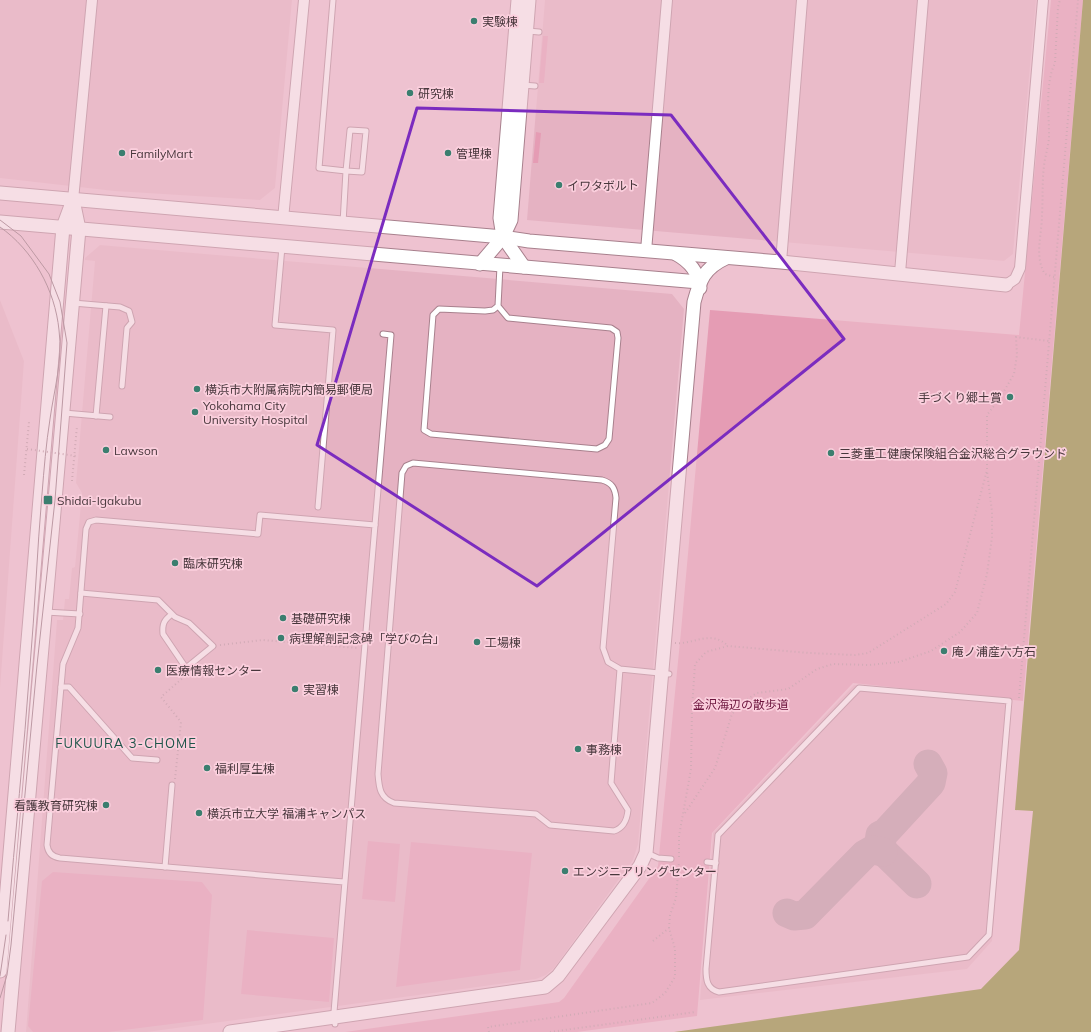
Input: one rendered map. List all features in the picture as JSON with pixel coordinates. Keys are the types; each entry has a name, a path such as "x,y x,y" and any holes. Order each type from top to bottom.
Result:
{"street":[{"path":"0,971 15,774 63,227 73,200 92,0"},
{"path":"283,219 304,0"},
{"path":"518,0 500,218 503,237 524,267"},
{"path":"480,264 503,237 511,220 533,32 530,0"},
{"path":"646,251 667,0"},
{"path":"781,262 802,0"},
{"path":"900,273 923,0"},
{"path":"0,193 283,219 503,237 529,241 676,254 781,262 1006,285 1015,279 1020,268 1043,0"},
{"path":"8,1032 79,229 73,200"},
{"path":"0,222 699,282"},
{"path":"666,674 672,643 700,311 699,282 689,262 676,254"},
{"path":"280,1032 334,1021 545,987 552,982 562,970 649,854 666,674 694,302 699,282 715,263 726,258"},
{"path":"230,1032 334,1021"}],"lane":[{"path":"333,0 319,168 346,171 362,172 366,131 350,130 346,171 343,224"},
{"path":"282,246 275,325 333,330 318,506"},
{"path":"498,306 493,310 485,311 439,309 433,315 424,430 431,434 597,449 605,445 609,439 618,338 617,332 611,328 514,319 504,315 498,306 500,265"},
{"path":"72,303 125,308 131,316 132,322 127,328 122,386"},
{"path":"96,416 106,306"},
{"path":"334,1021 344,882 392,335 383,334"},
{"path":"63,413 110,417"},
{"path":"620,669 611,783 628,810 626,821 619,829 614,831 550,825 536,814 394,803 387,800 382,795 378,774 402,473 406,466 413,463 602,480 609,482 613,486 616,498 603,648 608,662 620,669 666,674"},
{"path":"344,882 56,858 48,852 47,845 63,664 78,628 87,525 92,521 258,534 260,516 375,526"},
{"path":"81,594 158,600 172,614 189,623 213,646 186,668 163,634 162,627 165,620 172,614"},
{"path":"45,612 80,614"},
{"path":"61,687 69,687 132,758 157,760"},
{"path":"858,688 1009,701 989,935 968,957 719,992 713,990 707,982 706,969 716,863 718,835 858,688"},
{"path":"165,867 172,786"},
{"path":"649,854 671,858"},
{"path":"707,862 716,863"}],"path":[{"path":"1054,277 1045,274 1041,268 1039,243 1042,216 1044,164 1049,135 1048,120 1050,87 1052,70 1055,63 1056,20 1060,0"},
{"path":"1019,698 1078,0"},
{"path":"684,814 714,768 732,714 744,701 757,693 788,689 817,669 833,664 869,665 898,662 931,651 960,632 977,612 987,574 992,537 992,512 987,470 987,415 1000,398 1014,374 1018,355 1016,337 1049,341"},
{"path":"24,475 29,422"},
{"path":"72,482 76,456 77,426"},
{"path":"27,449 76,456"},
{"path":"489,1032 488,1028 652,1003 665,993 675,977 675,949 669,928 670,915 676,898 680,849 679,836 691,769 694,664 706,652 728,646 794,652 855,655 868,653 946,604 955,592 987,470"},
{"path":"672,643 685,644 691,640 713,638 723,640 728,646"},
{"path":"213,646 263,640 364,648"},
{"path":"172,786 175,781 180,722 161,697 185,676 186,668"},
{"path":"654,941 669,928"},
{"path":"550,1032 695,1012"}],"highlighted area":[{"path":"417,108 671,115 844,339 537,586 317,445"}],"shaded area":[{"path":"0,0 292,0 275,188 260,200 114,191 0,178"},
{"path":"545,0 1036,0 1013,254 1004,261 527,220"},
{"path":"1083,0 1091,0 1091,1032 674,1032 981,989 1019,950 1033,811 1015,810"},
{"path":"100,245 672,294 684,309 638,844 633,860 554,968 546,975 536,979 147,1032 26,1032 57,620 63,620 65,599 69,599 72,568 75,567 82,493 76,483 95,261 85,260 85,258"},
{"path":"0,300 24,361 0,689"},
{"path":"854,685 1012,701 992,941 967,969 700,1000 713,833"}],"green space":[{"name":"金沢海辺の散歩道","path":"1051,0 1083,0 1023,701 853,683 712,833 697,1016 577,1032 345,1032 559,1002 564,998 658,866 710,310 1019,335"},
{"path":"543,36 548,36 544,83 539,83"},
{"path":"536,132 541,133 538,163 533,163"},
{"path":"368,841 400,844 395,902 362,899"},
{"path":"411,842 532,853 520,970 396,987"},
{"path":"53,872 202,882 212,895 203,1020 108,1032 33,1032 28,1026 42,881"},
{"path":"247,930 334,938 329,1002 241,994"}],"taxiway":[{"path":"883,852 881,841 884,834 931,783 933,773 928,764"},
{"path":"880,835 879,842 881,849 917,884"},
{"path":"787,913 794,916 805,915 865,854 872,850 883,852"}],"tram line":[{"path":"0,220 21,236 49,274 60,302 67,343 55,500 37,665 11,945 7,975 0,998"},
{"path":"0,227 23,247 40,272 53,300 57,315 60,341 58,375 44,466 28,698 8,921"},
{"path":"0,976 6,935"}],"place":[{"name":"実験棟","path":"474,21"},
{"name":"研究棟","path":"410,93"},
{"name":"FamilyMart","path":"122,153"},
{"name":"管理棟","path":"448,153"},
{"name":"イワタボルト","path":"559,185"},
{"name":"横浜市大附属病院内簡易郵便局","path":"197,389"},
{"name":"手づくり郷土賞","path":"1010,397"},
{"name":"Yokohama City University Hospital","path":"195,412"},
{"name":"Lawson","path":"106,450"},
{"name":"三菱重工健康保険組合金沢総合グラウンド","path":"831,453"},
{"name":"Shidai-Igakubu","path":"48,500"},
{"name":"臨床研究棟","path":"175,563"},
{"name":"基礎研究棟","path":"283,618"},
{"name":"病理解剖記念碑「学びの台」","path":"281,638"},
{"name":"工場棟","path":"477,642"},
{"name":"庵ノ浦産六方石","path":"944,651"},
{"name":"医療情報センター","path":"158,670"},
{"name":"実習棟","path":"295,689"},
{"name":"事務棟","path":"578,749"},
{"name":"福利厚生棟","path":"207,768"},
{"name":"看護教育研究棟","path":"106,805"},
{"name":"横浜市立大学 福浦キャンパス","path":"199,813"},
{"name":"エンジニアリングセンター","path":"565,871"}],"district":[{"name":"FUKUURA 3-CHOME","path":"126,743"}]}
